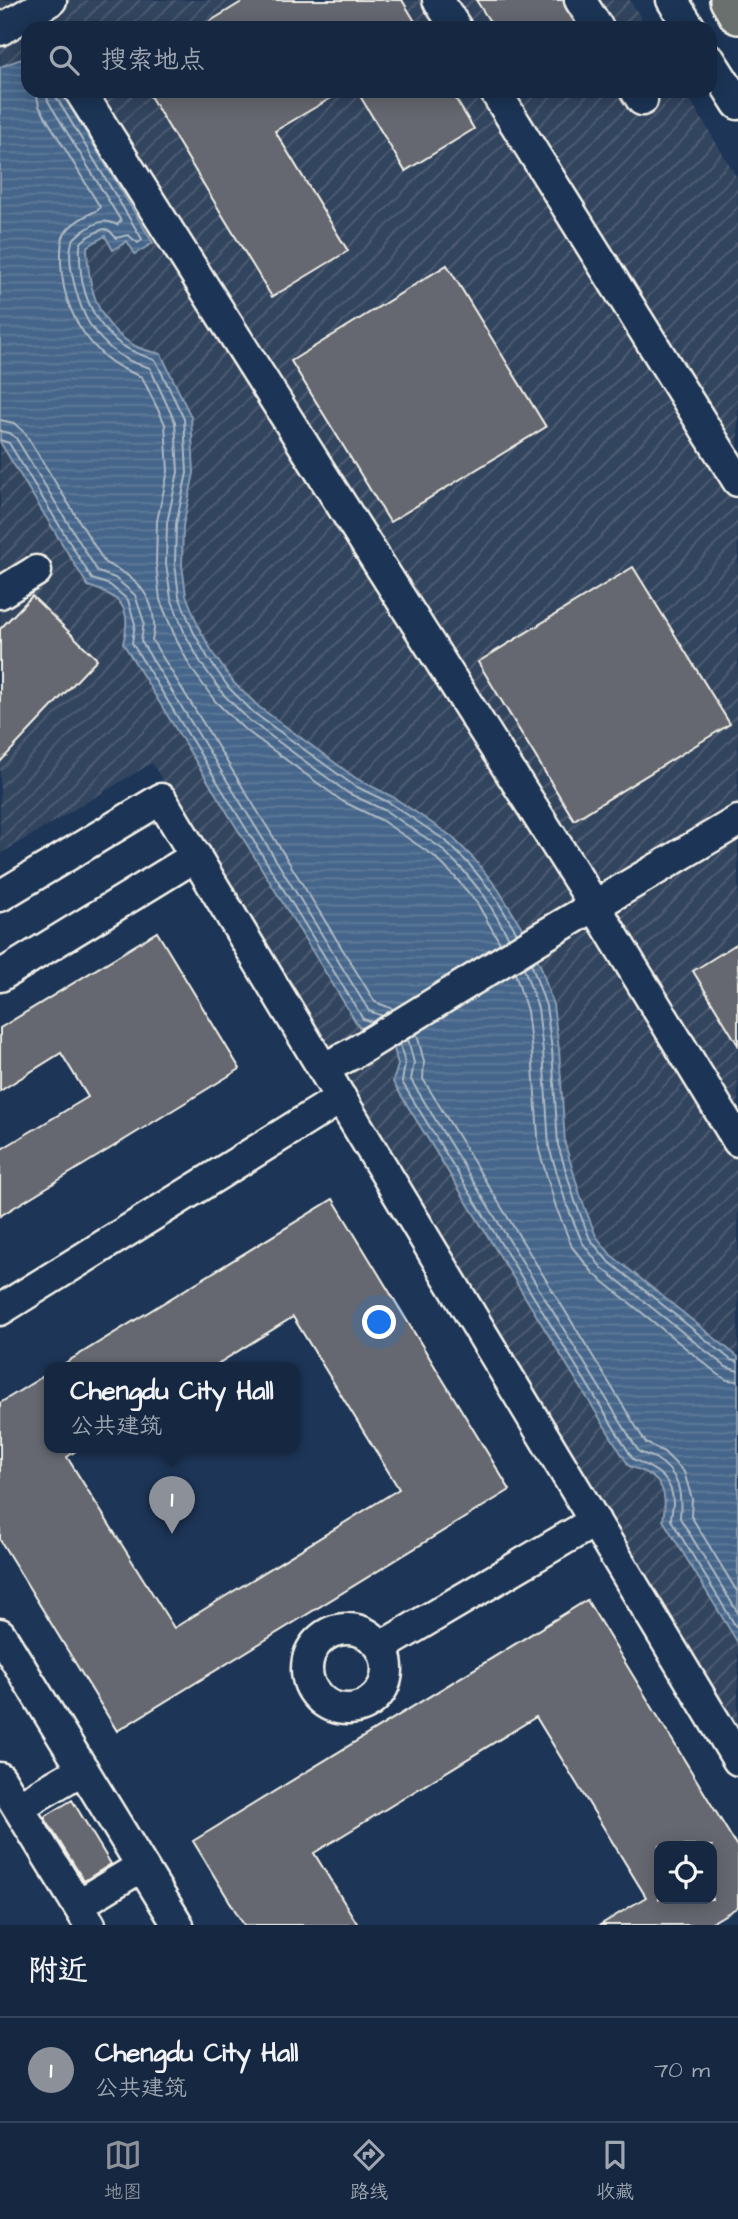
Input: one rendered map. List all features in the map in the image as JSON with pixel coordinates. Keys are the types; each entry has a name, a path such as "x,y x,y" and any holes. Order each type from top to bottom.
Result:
{"main road":[{"path":"729,0 738,15"}],"street":[{"path":"438,0 452,21"},
{"path":"580,0 594,21"},
{"path":"672,0 686,21"},
{"path":"22,21 41,13"},
{"path":"0,30 21,21"},
{"path":"717,71 738,104"},
{"path":"84,98 595,906 738,1141"},
{"path":"499,98 738,481"},
{"path":"0,593 36,571"},
{"path":"0,896 161,799 738,1760"},
{"path":"323,1069 738,821"},
{"path":"0,976 196,856"},
{"path":"0,1310 341,1098"},
{"path":"381,1647 594,1521"},
{"path":"0,1634 178,1925"},
{"path":"18,1807 83,1769"},
{"path":"0,1778 84,1915 142,1866"}],"shaded area":[{"path":"0,0 630,0 643,21 21,21 21,98 689,98 738,179 738,1732 152,763 0,854"}],"water":[{"path":"21,59 21,98 65,98 153,243 135,254 127,241 113,250 105,236 87,247 90,276 103,316 122,337 135,346 161,354 191,417 194,473 183,526 182,565 186,595 199,628 214,655 234,683 259,707 357,779 393,797 451,836 498,889 522,928 541,967 553,1005 559,1049 565,1144 596,1236 611,1255 738,1357 738,1643 663,1520 665,1499 660,1485 648,1474 629,1466 393,1082 398,1065 393,1044 378,1031 359,1027 123,643 126,621 122,605 109,594 88,586 0,442 0,67"}],"building":[{"path":"245,0 402,0 415,21 210,21"},
{"path":"476,0 564,0 577,21 490,21"},
{"path":"151,98 331,98 275,131 348,251 272,297"},
{"path":"361,98 455,98 474,129 405,171"},
{"path":"447,265 546,427 390,522 291,361"},
{"path":"633,567 730,724 574,820 478,662"},
{"path":"32,596 97,659 0,762 0,629"},
{"path":"157,932 240,1069 0,1216 0,1150 88,1097 61,1053 0,1091 0,1028"},
{"path":"738,943 738,1045 693,971"},
{"path":"333,1199 510,1490 117,1731 0,1540 0,1403 44,1376 44,1453 73,1453 67,1457 174,1628 399,1489 293,1317 221,1362 67,1362"},
{"path":"587,1600 738,1848 738,1907 708,1925 600,1925 646,1897 536,1717 314,1853 358,1925 244,1925 193,1841"},
{"path":"72,1800 111,1864 84,1881 44,1817"}],"place":[{"name":"Chengdu City Hall","path":"172,1534"}]}
